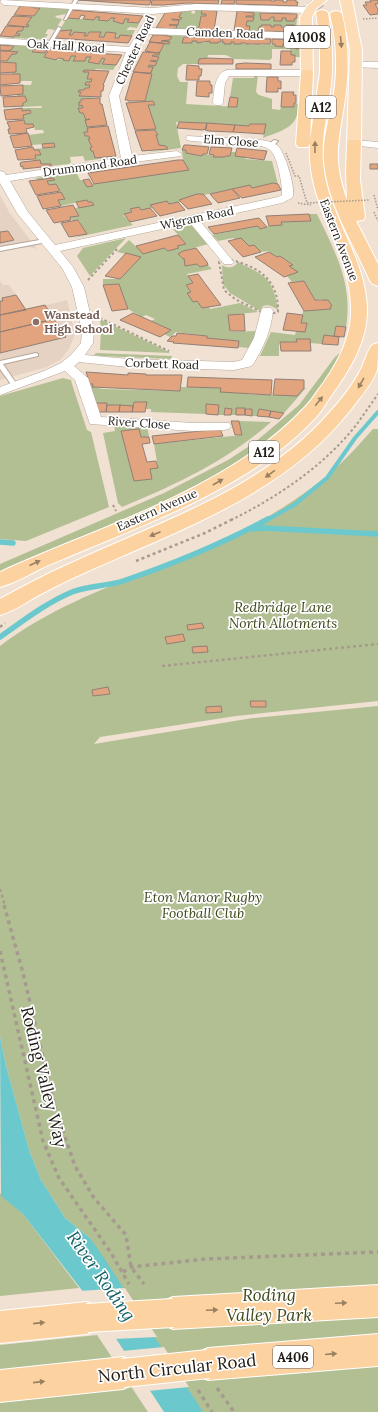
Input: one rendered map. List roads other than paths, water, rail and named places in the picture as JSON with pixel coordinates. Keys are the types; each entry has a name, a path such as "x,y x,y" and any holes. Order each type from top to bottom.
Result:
{"highway":[{"name":"Eastern Avenue","path":"0,580 36,562 176,503 210,486 265,451 289,432 312,410 330,387 343,365 353,344 360,312 356,281 323,200 317,174 315,154 316,132 323,92 326,57 326,35 323,4"},
{"name":"Eastern Avenue","path":"323,4 341,40 342,72 332,137 332,169 342,206 369,257 378,281"},
{"name":"A12","path":"306,73 303,135 304,152 323,200"},
{"name":"A12","path":"354,143 352,195 369,257"},
{"name":"Eastern Avenue","path":"0,608 77,568 194,517 254,485 316,438 338,416 357,390 377,352"},
{"path":"0,1327 87,1318 378,1301"},
{"name":"North Circular Road","path":"0,1386 123,1373 208,1380 378,1350"}],"main road":[{"name":"A1008","path":"306,73 306,17 323,4"},
{"path":"323,4 354,36 356,65 354,143"}],"street":[{"path":"3,3 74,3 153,11 196,7 229,11 323,4"},
{"name":"Chester Road","path":"127,160 114,96 132,50 153,11"},
{"name":"Camden Road","path":"143,31 226,30 307,36"},
{"name":"Oak Hall Road","path":"0,41 132,50"},
{"path":"356,65 378,65"},
{"path":"218,104 221,80 227,73 306,73"},
{"name":"Elm Close","path":"191,138 274,143"},
{"name":"Wigram Road","path":"48,245 193,219 282,200 288,196 285,178 274,143"},
{"path":"354,143 378,145"},
{"name":"Drummond Road","path":"1,176 177,154"},
{"path":"0,390 49,374 71,362 87,343 88,331 78,287 67,267 23,213 1,176"},
{"path":"193,219 227,260"},
{"name":"Corbett Road","path":"71,362 202,366 234,366 247,363 257,348 262,336 267,313"},
{"name":"River Close","path":"71,362 81,378 95,421 193,427 224,426"}],"lane":[{"path":"65,19 74,3"},
{"path":"49,44 59,28"},
{"path":"0,249 48,245"},
{"path":"15,386 0,364 36,355"}],"water":[{"name":"River Roding","path":"0,1037 6,1066 30,1153 41,1180 65,1218 90,1238 104,1258 203,1412 164,1412 98,1311 23,1214 1,1196"}],"waterway":[{"path":"267,520 294,505 327,478 355,438 378,412"},
{"path":"0,637 62,596 84,588 117,583 141,575 216,545 268,519"},
{"path":"253,529 263,528 378,534"},
{"path":"0,542 13,543"}],"tunnel":[{"path":"312,0 322,13"}],"place":[{"name":"Wanstead High School","path":"36,322"}],"park label":[{"name":"Redbridge Lane North Allotments","path":"283,616"},
{"name":"Eton Manor Rugby Football Club","path":"203,906"},
{"name":"Roding Valley Park","path":"269,1305"}]}
